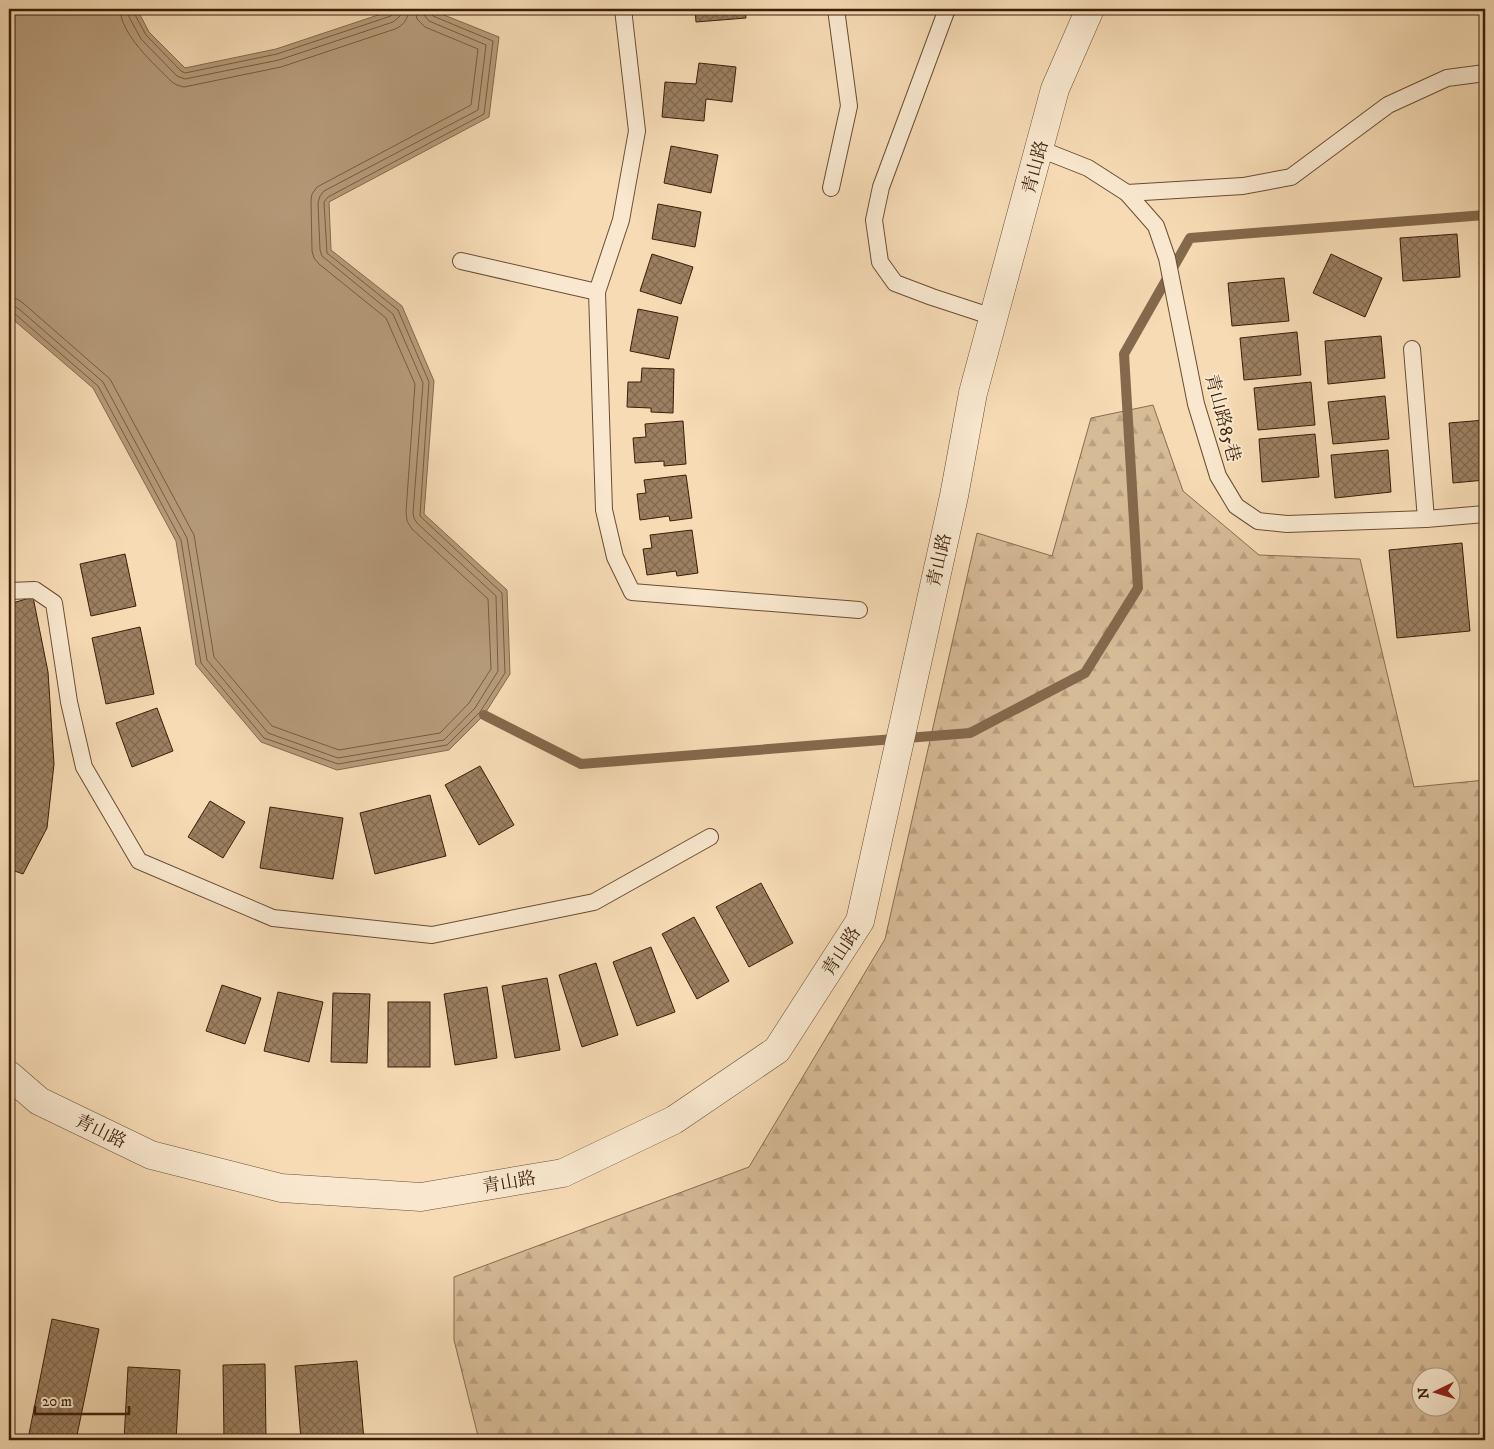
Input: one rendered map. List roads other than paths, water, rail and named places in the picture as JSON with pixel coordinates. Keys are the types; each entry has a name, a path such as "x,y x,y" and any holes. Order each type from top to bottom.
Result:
{"street":[{"name":"青山路","path":"9,1076 39,1101 150,1155 281,1188 420,1197 563,1173 674,1120 777,1050 860,921 954,496 972,393 1055,89 1090,9"}],"lane":[{"path":"623,9 637,131 621,220 597,292 604,510 615,557 632,592 859,610"},
{"path":"831,188 849,106 836,9"},
{"path":"947,9 881,187 874,220 880,262 895,283 993,317"},
{"path":"1126,193 1243,186 1291,176 1388,106 1447,78 1485,73"},
{"name":"青山路85巷","path":"1040,149 1088,168 1126,193 1156,226 1167,258 1196,404 1218,476 1236,506 1258,521 1287,524 1426,520 1485,514"},
{"path":"461,261 597,292"},
{"path":"1412,349 1426,520"},
{"path":"9,591 35,590 54,603 70,702 84,767 139,860 274,918 432,935 594,902 710,837"}],"water":[{"path":"9,9 137,9 149,32 185,68 276,49 396,9 429,9 499,37 489,117 329,202 331,250 402,306 434,381 424,514 507,590 510,674 484,715 449,750 337,770 261,742 196,665 176,541 93,388 9,316"}],"waterway":[{"path":"484,715 581,764 970,733 1085,673 1138,588 1124,354 1190,238 1485,215"}]}
